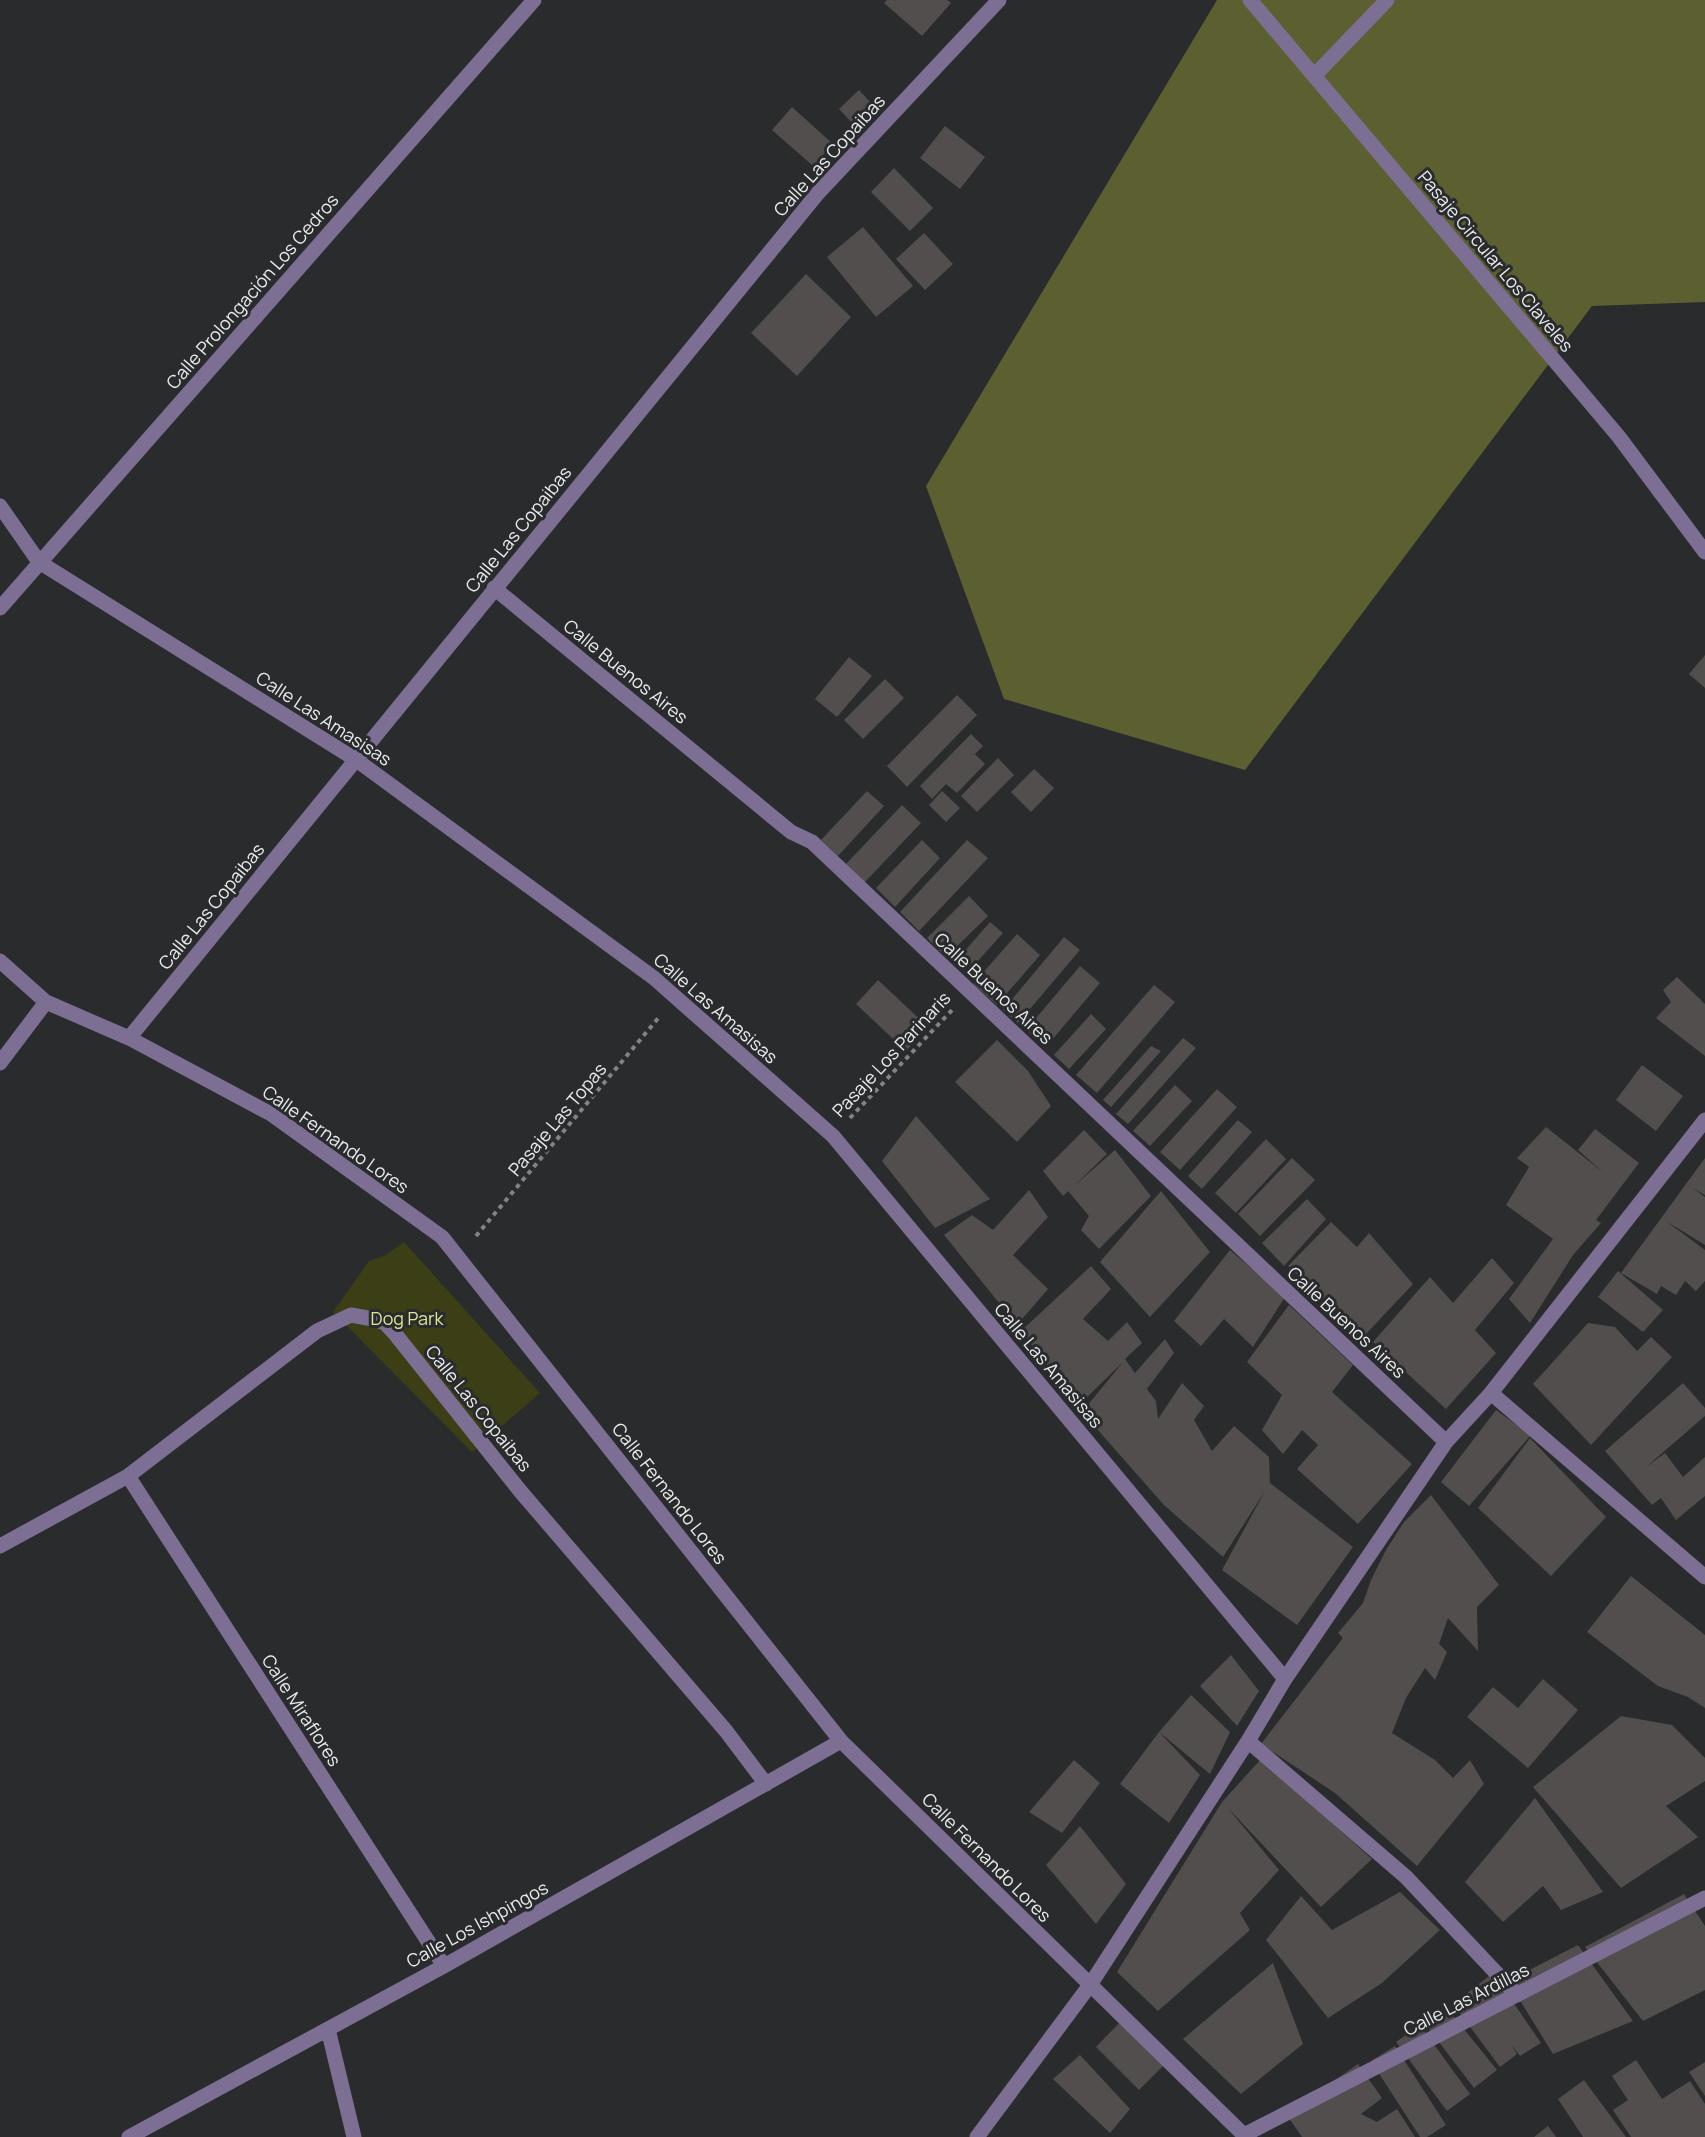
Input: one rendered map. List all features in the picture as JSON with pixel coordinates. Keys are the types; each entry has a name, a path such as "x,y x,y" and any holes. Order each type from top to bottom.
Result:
{"street":[{"name":"Calle Prolongación Los Cedros","path":"0,608 534,0"},
{"name":"Calle Las Copaibas","path":"129,1038 818,193 999,0"},
{"name":"Pasaje Circular Los Claveles","path":"1250,0 1619,436 1705,552"},
{"path":"1314,76 1387,0"},
{"name":"Calle Las Amasisas","path":"0,506 39,562 355,759 654,978 833,1136 1285,1679"},
{"name":"Calle Buenos Aires","path":"494,588 791,831 812,842 1446,1442"},
{"name":"Calle Fernando Lores","path":"0,961 46,1002 129,1038 271,1114 442,1237 841,1741 1245,2136"},
{"path":"0,1063 46,1002"},
{"path":"977,2137 1089,1985 1248,1741 1285,1679 1446,1442 1491,1393 1705,1120"},
{"name":"Calle Las Copaibas","path":"0,1546 128,1476 317,1331 351,1315 373,1319 385,1323 522,1492 726,1731 766,1784"},
{"path":"1491,1393 1705,1577"},
{"name":"Calle Miraflores","path":"128,1476 444,1966"},
{"name":"Calle Los Ishpingos","path":"129,2137 444,1966 841,1741"},
{"path":"1248,1741 1406,1877 1517,1995"},
{"name":"Calle Las Ardillas","path":"1245,2136 1705,1898"},
{"path":"328,2029 354,2137"}],"path":[{"name":"Pasaje Los Parinaris","path":"833,1136 969,991"},
{"name":"Pasaje Las Topas","path":"458,1257 676,997"}],"green space":[{"path":"1217,0 1705,0 1705,302 1592,306 1245,770 1004,699 926,486"},
{"name":"Dog Park","path":"404,1242 540,1393 472,1452 333,1312 369,1261 384,1256"}],"building":[{"path":"887,0 947,0 951,3 922,36 884,3"},
{"path":"859,90 873,105 853,124 839,109"},
{"path":"792,107 833,144 813,166 772,130"},
{"path":"945,126 985,157 960,189 920,158"},
{"path":"894,168 933,208 910,231 871,192"},
{"path":"863,227 913,286 876,317 827,257"},
{"path":"924,233 953,264 925,290 896,259"},
{"path":"806,274 851,317 797,376 751,333"},
{"path":"1705,655 1705,688 1689,674"},
{"path":"849,657 872,676 837,717 815,699"},
{"path":"885,679 904,698 863,739 844,720"},
{"path":"957,695 977,715 907,787 887,766"},
{"path":"971,734 983,746 975,754 985,764 957,793 946,784 932,799 920,786"},
{"path":"998,758 1014,775 977,812 961,796"},
{"path":"1034,769 1054,788 1031,812 1011,792"},
{"path":"867,791 884,806 838,856 821,840"},
{"path":"942,791 960,808 946,822 929,805"},
{"path":"902,805 921,823 864,883 846,864"},
{"path":"922,840 940,858 895,907 876,888"},
{"path":"967,840 988,858 919,931 900,912"},
{"path":"969,896 988,916 946,957 927,938"},
{"path":"990,922 1003,933 968,972 956,961"},
{"path":"1017,934 1040,955 997,1005 973,984"},
{"path":"1064,937 1080,950 1018,1023 1003,1010"},
{"path":"1080,966 1100,983 1046,1047 1026,1030"},
{"path":"1677,977 1705,1004 1705,1056 1656,1018 1671,1002 1663,990"},
{"path":"878,980 928,1027 906,1051 856,1004"},
{"path":"1154,985 1175,1002 1097,1093 1076,1075"},
{"path":"1091,1014 1106,1029 1069,1069 1054,1055"},
{"path":"1183,1038 1196,1048 1128,1124 1116,1114"},
{"path":"997,1040 1028,1071 1051,1106 1017,1142 955,1082"},
{"path":"1151,1046 1161,1051 1111,1107 1103,1100"},
{"path":"1642,1065 1683,1096 1656,1131 1616,1100"},
{"path":"1175,1085 1192,1101 1150,1146 1133,1131"},
{"path":"1217,1089 1237,1107 1180,1170 1160,1152"},
{"path":"916,1116 990,1199 935,1228 882,1161"},
{"path":"1238,1120 1252,1132 1202,1189 1188,1176"},
{"path":"1546,1127 1604,1173 1578,1150 1595,1129 1639,1163 1596,1220 1601,1223 1573,1255 1530,1323 1509,1299 1553,1239 1506,1205 1529,1167 1517,1158"},
{"path":"1084,1130 1107,1154 1075,1185 1115,1150 1151,1196 1099,1249 1081,1230 1089,1216 1068,1191 1063,1196 1043,1171"},
{"path":"1266,1139 1286,1159 1236,1213 1215,1193"},
{"path":"1292,1158 1315,1180 1260,1236 1238,1214"},
{"path":"1705,1158 1705,1195 1693,1188 1705,1197 1705,1245 1666,1221 1705,1250 1705,1281 1696,1291 1685,1281 1676,1295 1661,1286 1657,1294 1621,1273"},
{"path":"1029,1190 1048,1217 1013,1255 1048,1289 1017,1325 944,1235 972,1215 993,1230"},
{"path":"1161,1191 1210,1252 1150,1317 1100,1262"},
{"path":"1307,1199 1326,1219 1284,1266 1262,1243"},
{"path":"1331,1222 1357,1247 1369,1233 1413,1284 1364,1336 1288,1266"},
{"path":"1230,1250 1285,1297 1253,1347 1224,1319 1201,1346 1174,1321"},
{"path":"1492,1258 1514,1283 1475,1330 1496,1353 1446,1409 1373,1342 1430,1277 1453,1303"},
{"path":"1091,1266 1111,1289 1083,1319 1108,1341 1127,1322 1142,1343 1125,1359 1135,1373 1165,1339 1174,1353 1147,1389 1156,1401 1158,1419 1182,1383 1204,1406 1194,1420 1212,1451 1234,1426 1269,1457 1270,1483 1353,1547 1297,1625 1222,1570 1265,1491 1223,1557 1164,1505 1082,1412 1123,1362 1078,1406 1021,1331"},
{"path":"1618,1271 1663,1310 1643,1332 1598,1297"},
{"path":"1289,1305 1353,1365 1332,1392 1412,1464 1358,1524 1297,1469 1318,1445 1302,1430 1283,1454 1262,1430 1282,1395 1247,1362"},
{"path":"1588,1323 1615,1327 1637,1351 1651,1337 1672,1357 1591,1445 1533,1384"},
{"path":"1683,1383 1705,1408 1705,1416 1646,1467 1665,1453 1683,1477 1705,1457 1705,1496 1676,1520 1661,1498 1652,1505 1605,1451"},
{"path":"1496,1410 1531,1435 1469,1506 1441,1482"},
{"path":"1530,1438 1606,1517 1551,1576 1478,1508"},
{"path":"1431,1495 1499,1585 1477,1607 1478,1651 1448,1618 1439,1644 1447,1652 1435,1680 1425,1668 1406,1698 1392,1733 1435,1760 1453,1778 1470,1760 1484,1784 1417,1866 1335,1793 1261,1744 1343,1638 1338,1633 1363,1603 1371,1580 1386,1550 1404,1522"},
{"path":"1631,1576 1705,1635 1705,1708 1688,1697 1658,1686 1587,1632"},
{"path":"1231,1655 1259,1691 1237,1726 1200,1686"},
{"path":"1543,1679 1578,1710 1528,1768 1467,1717 1493,1687 1518,1708"},
{"path":"1191,1695 1230,1732 1210,1774 1159,1732"},
{"path":"1621,1716 1672,1725 1705,1758 1705,1781 1666,1806 1698,1837 1621,1888 1533,1787"},
{"path":"1159,1732 1200,1775 1169,1823 1120,1784"},
{"path":"1261,1759 1372,1859 1321,1907 1227,1807 1279,1870 1240,1913 1250,1930 1158,2011 1117,1972 1222,1802"},
{"path":"1074,1760 1100,1783 1062,1833 1029,1812"},
{"path":"1535,1798 1603,1892 1561,1910 1543,1886 1503,1922 1465,1882"},
{"path":"1080,1826 1126,1884 1096,1924 1046,1865"},
{"path":"1400,1892 1440,1930 1382,1983 1328,2018 1266,1940 1301,1896 1332,1930"},
{"path":"1684,1894 1705,1926 1705,1990 1643,2021 1585,1947"},
{"path":"1578,1945 1633,2021 1553,2054 1508,1981"},
{"path":"1273,1963 1303,2044 1241,2094 1183,2039"},
{"path":"1493,1973 1541,2043 1520,2056 1511,2044 1517,2054 1500,2067 1453,2004"},
{"path":"1447,2008 1497,2070 1474,2088 1426,2025"},
{"path":"1121,2021 1165,2064 1139,2090 1096,2047"},
{"path":"1420,2025 1470,2094 1447,2111 1396,2042"},
{"path":"1395,2046 1446,2125 1427,2137 1420,2137 1371,2061"},
{"path":"1080,2055 1130,2109 1110,2133 1053,2079"},
{"path":"1636,2060 1662,2099 1690,2081 1705,2104 1705,2137 1631,2137 1613,2110 1628,2100 1612,2076"},
{"path":"1705,2062 1705,2096 1689,2072"},
{"path":"1358,2064 1382,2098 1361,2114 1377,2122 1397,2109 1415,2137 1302,2137 1286,2114"},
{"path":"1584,2080 1626,2137 1583,2137 1558,2099"},
{"path":"1548,2126 1556,2137 1534,2137"}]}
